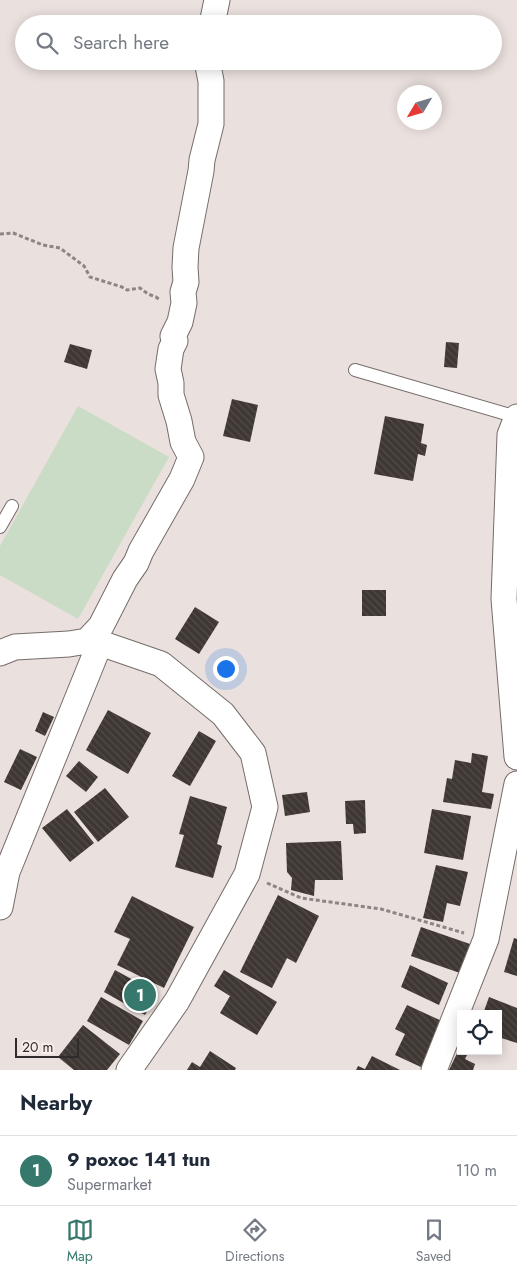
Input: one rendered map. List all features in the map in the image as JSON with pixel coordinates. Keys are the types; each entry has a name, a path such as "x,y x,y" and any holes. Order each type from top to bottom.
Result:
{"street":[{"path":"214,15 217,0"},
{"path":"0,907 7,872 94,642 125,579 136,563 182,479 191,457 183,442 168,369 171,349 175,341 173,336 180,322 184,303 186,248 202,160 211,124 211,81 209,70"},
{"path":"517,417 510,435 504,599 511,609 517,757"},
{"path":"0,652 15,647 94,642 161,664 223,714 253,753 264,806 247,874 177,1001 128,1070"},
{"path":"436,1070 486,939 517,784"}],"lane":[{"path":"355,370 517,417"},
{"path":"0,527 12,506"}],"path":[{"path":"0,234 13,233 43,245 60,248 84,266 90,277 127,290 140,288 164,304"},
{"path":"247,874 301,898 381,909 486,939"}],"green space":[{"path":"78,406 169,457 78,619 0,575 0,546"}],"building":[{"path":"446,342 459,343 457,368 444,367"},
{"path":"70,344 92,350 87,369 64,362"},
{"path":"232,399 258,405 250,442 223,436"},
{"path":"385,416 424,424 421,443 427,445 425,456 418,454 413,481 374,474"},
{"path":"362,590 386,590 386,616 362,616"},
{"path":"195,607 219,622 199,654 175,639"},
{"path":"108,710 151,733 128,774 86,750"},
{"path":"43,712 54,717 45,736 35,731"},
{"path":"199,731 216,741 190,786 172,776"},
{"path":"20,749 37,757 21,790 4,782"},
{"path":"472,753 488,756 482,792 494,794 491,809 443,802 447,778 452,779 455,760 471,763"},
{"path":"79,761 98,777 86,792 66,776"},
{"path":"105,788 129,817 98,842 74,812"},
{"path":"307,792 310,812 285,816 282,795"},
{"path":"190,796 227,807 217,844 222,846 213,878 175,867 184,835 179,834"},
{"path":"365,800 366,833 354,834 353,824 346,824 345,801"},
{"path":"67,809 94,843 70,862 42,828"},
{"path":"432,809 471,816 463,860 424,853"},
{"path":"341,841 343,880 315,880 314,896 291,890 292,878 287,872 286,843"},
{"path":"436,865 468,872 460,906 447,903 443,922 423,918"},
{"path":"278,895 319,916 296,963 287,958 272,988 240,972"},
{"path":"132,896 194,927 164,988 117,965 130,939 114,932"},
{"path":"421,927 470,944 460,973 411,956"},
{"path":"514,938 517,939 517,976 504,972"},
{"path":"410,965 448,983 439,1005 401,987"},
{"path":"115,970 157,993 145,1015 104,992"},
{"path":"224,970 277,1002 257,1035 220,1013 230,996 214,986"},
{"path":"101,997 143,1021 129,1045 87,1021"},
{"path":"489,997 517,1008 517,1043 502,1038 502,1010 484,1010"},
{"path":"407,1005 444,1022 423,1068 395,1055 405,1034 395,1029"},
{"path":"83,1025 120,1054 107,1070 74,1070 58,1057"},
{"path":"210,1051 236,1068 235,1070 187,1070 192,1062 200,1067"},
{"path":"457,1053 457,1055 467,1055 465,1059 475,1064 473,1070 449,1070"},
{"path":"372,1056 400,1070 356,1070 358,1066 365,1069"}],"place":[{"name":"9 poxoc 141 tun","path":"140,995"}]}
